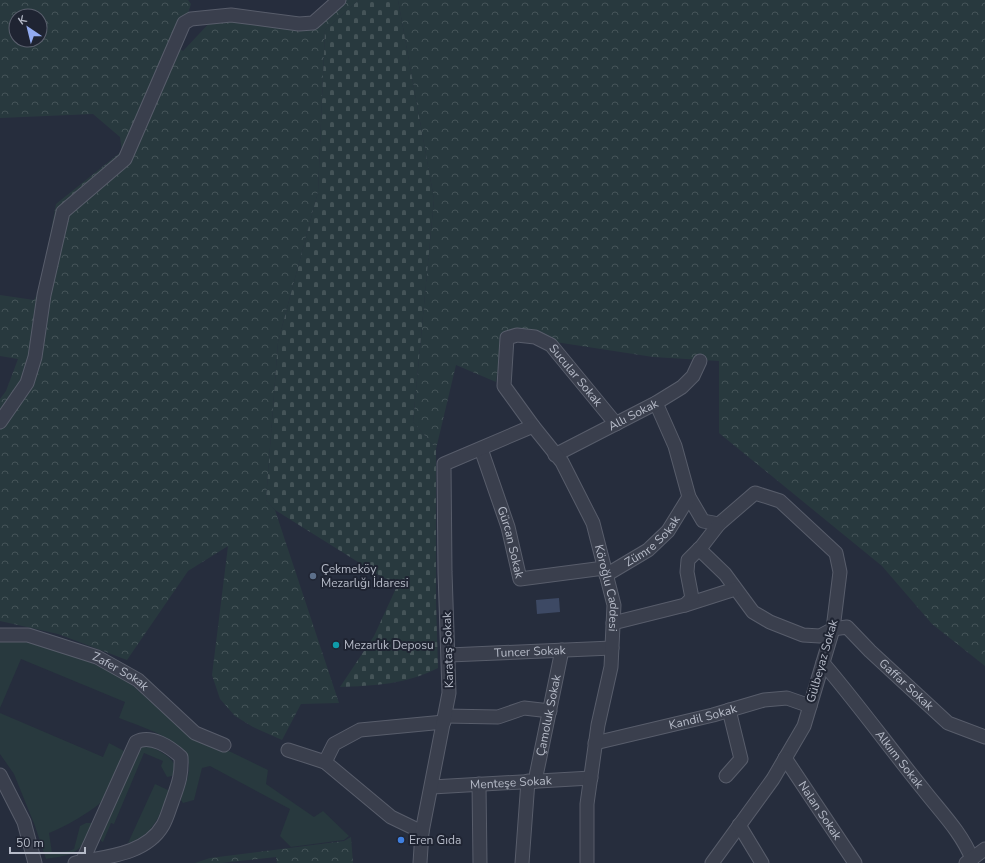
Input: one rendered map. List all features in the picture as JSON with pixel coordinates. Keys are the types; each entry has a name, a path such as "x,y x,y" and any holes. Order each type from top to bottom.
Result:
{"street":[{"path":"0,422 27,383 35,357 44,295 63,212 125,159 184,23 192,19 231,15 299,24 313,23 339,0"},
{"name":"Sucular Sokak","path":"507,338 517,334 535,337 551,345 616,424"},
{"name":"Köroğlu Caddesi","path":"507,338 504,386 533,426 562,462 593,524 614,605 611,667 596,743 587,804 587,863"},
{"name":"Allı Sokak","path":"556,455 656,403 682,387 693,376 700,361"},
{"path":"656,403 675,446 689,497 703,521 719,524 688,560 687,572 692,598 685,605"},
{"path":"481,449 533,426"},
{"name":"Karataş Sokak","path":"422,832 432,787 449,693 445,572 444,464 481,449"},
{"name":"Gürcan Sokak","path":"481,449 508,527 520,579 605,571"},
{"name":"Gülbeyaz Sokak","path":"712,863 773,779 804,726 834,628 840,572 836,553 780,501 755,493 719,524"},
{"name":"Zümre Sokak","path":"605,571 648,550 668,531 689,497"},
{"path":"699,549 725,574 753,612 770,622 803,634 820,636 834,628"},
{"path":"613,623 685,605 736,589"},
{"name":"Gaffar Sokak","path":"834,628 847,627 870,651 948,723 985,737"},
{"name":"Zafer Sokak","path":"0,635 28,635 97,657 138,680 195,733 224,745"},
{"name":"Tuncer Sokak","path":"448,655 612,648"},
{"name":"Çamoluk Sokak","path":"522,863 532,781 550,711 562,650"},
{"name":"Alkıım Sokak","path":"823,663 865,713 968,847 969,861"},
{"name":"Kandil Sokak","path":"596,743 764,700 787,698 810,706"},
{"path":"325,762 334,744 360,730 445,719 498,717 524,708 550,711"},
{"path":"726,776 741,759 729,710"},
{"path":"142,738 148,739 172,749 181,757 182,774 163,825 151,839 133,850 78,862 136,742 142,738"},
{"path":"288,750 325,762 391,817 422,832 420,863"},
{"name":"Nalan Sokak","path":"785,758 855,863"},
{"path":"0,775 24,822 35,863"},
{"name":"Menteşe Sokak","path":"432,787 590,778"},
{"path":"479,784 480,863"},
{"path":"740,825 762,863"},
{"path":"969,861 985,849"}],"green space":[{"path":"0,0 188,0 191,4 177,47 183,51 214,18 311,17 329,0 359,0 325,30 318,192 278,342 266,500 275,510 339,703 301,704 282,740 253,727 235,716 220,699 212,675 228,546 188,571 127,660 58,634 0,621 0,399 6,391 18,359 0,356 0,295 34,300 40,289 56,204 122,151 120,137 93,114 0,118"},
{"path":"359,0 398,0 434,199 413,422 436,449 436,601 438,668 415,678 403,681 378,685 340,687 374,636 398,584 382,577 275,510 266,500 278,342 318,192 325,30"},
{"path":"398,0 985,0 985,666 932,624 882,566 719,433 719,361 653,357 503,334 496,382 456,365 436,449 413,422 434,199"},
{"path":"24,640 89,662 123,677 191,738 231,752 268,770 266,784 314,817 323,811 349,836 344,840 291,847 280,836 290,809 210,766 202,768 194,800 183,803 181,800 189,767 187,758 173,742 150,730 119,718 125,702 21,659 0,708 0,641"},
{"path":"0,713 103,757 109,743 124,751 113,782 104,799 78,819 49,833 52,853 69,851 74,849 80,826 86,823 91,823 91,829 84,842 71,854 46,859 35,826 14,774 0,754"},
{"path":"147,745 168,756 175,765 175,770 172,776 167,777 161,766 163,761 144,753 114,824 111,823 103,842 101,841 101,837 139,751 142,747"},
{"path":"155,784 168,790 168,796 158,818 144,835 137,840 128,843"},
{"path":"351,837 353,863 277,863 276,857 221,863 195,863 210,858 344,841"}],"water":[{"path":"559,598 560,612 537,614 536,600"}],"place":[{"name":"Çekmeköy Mezarlığı İdaresi","path":"313,576"},
{"name":"Mezarlık Deposu","path":"336,645"},
{"name":"Eren Gıda","path":"401,840"}]}
